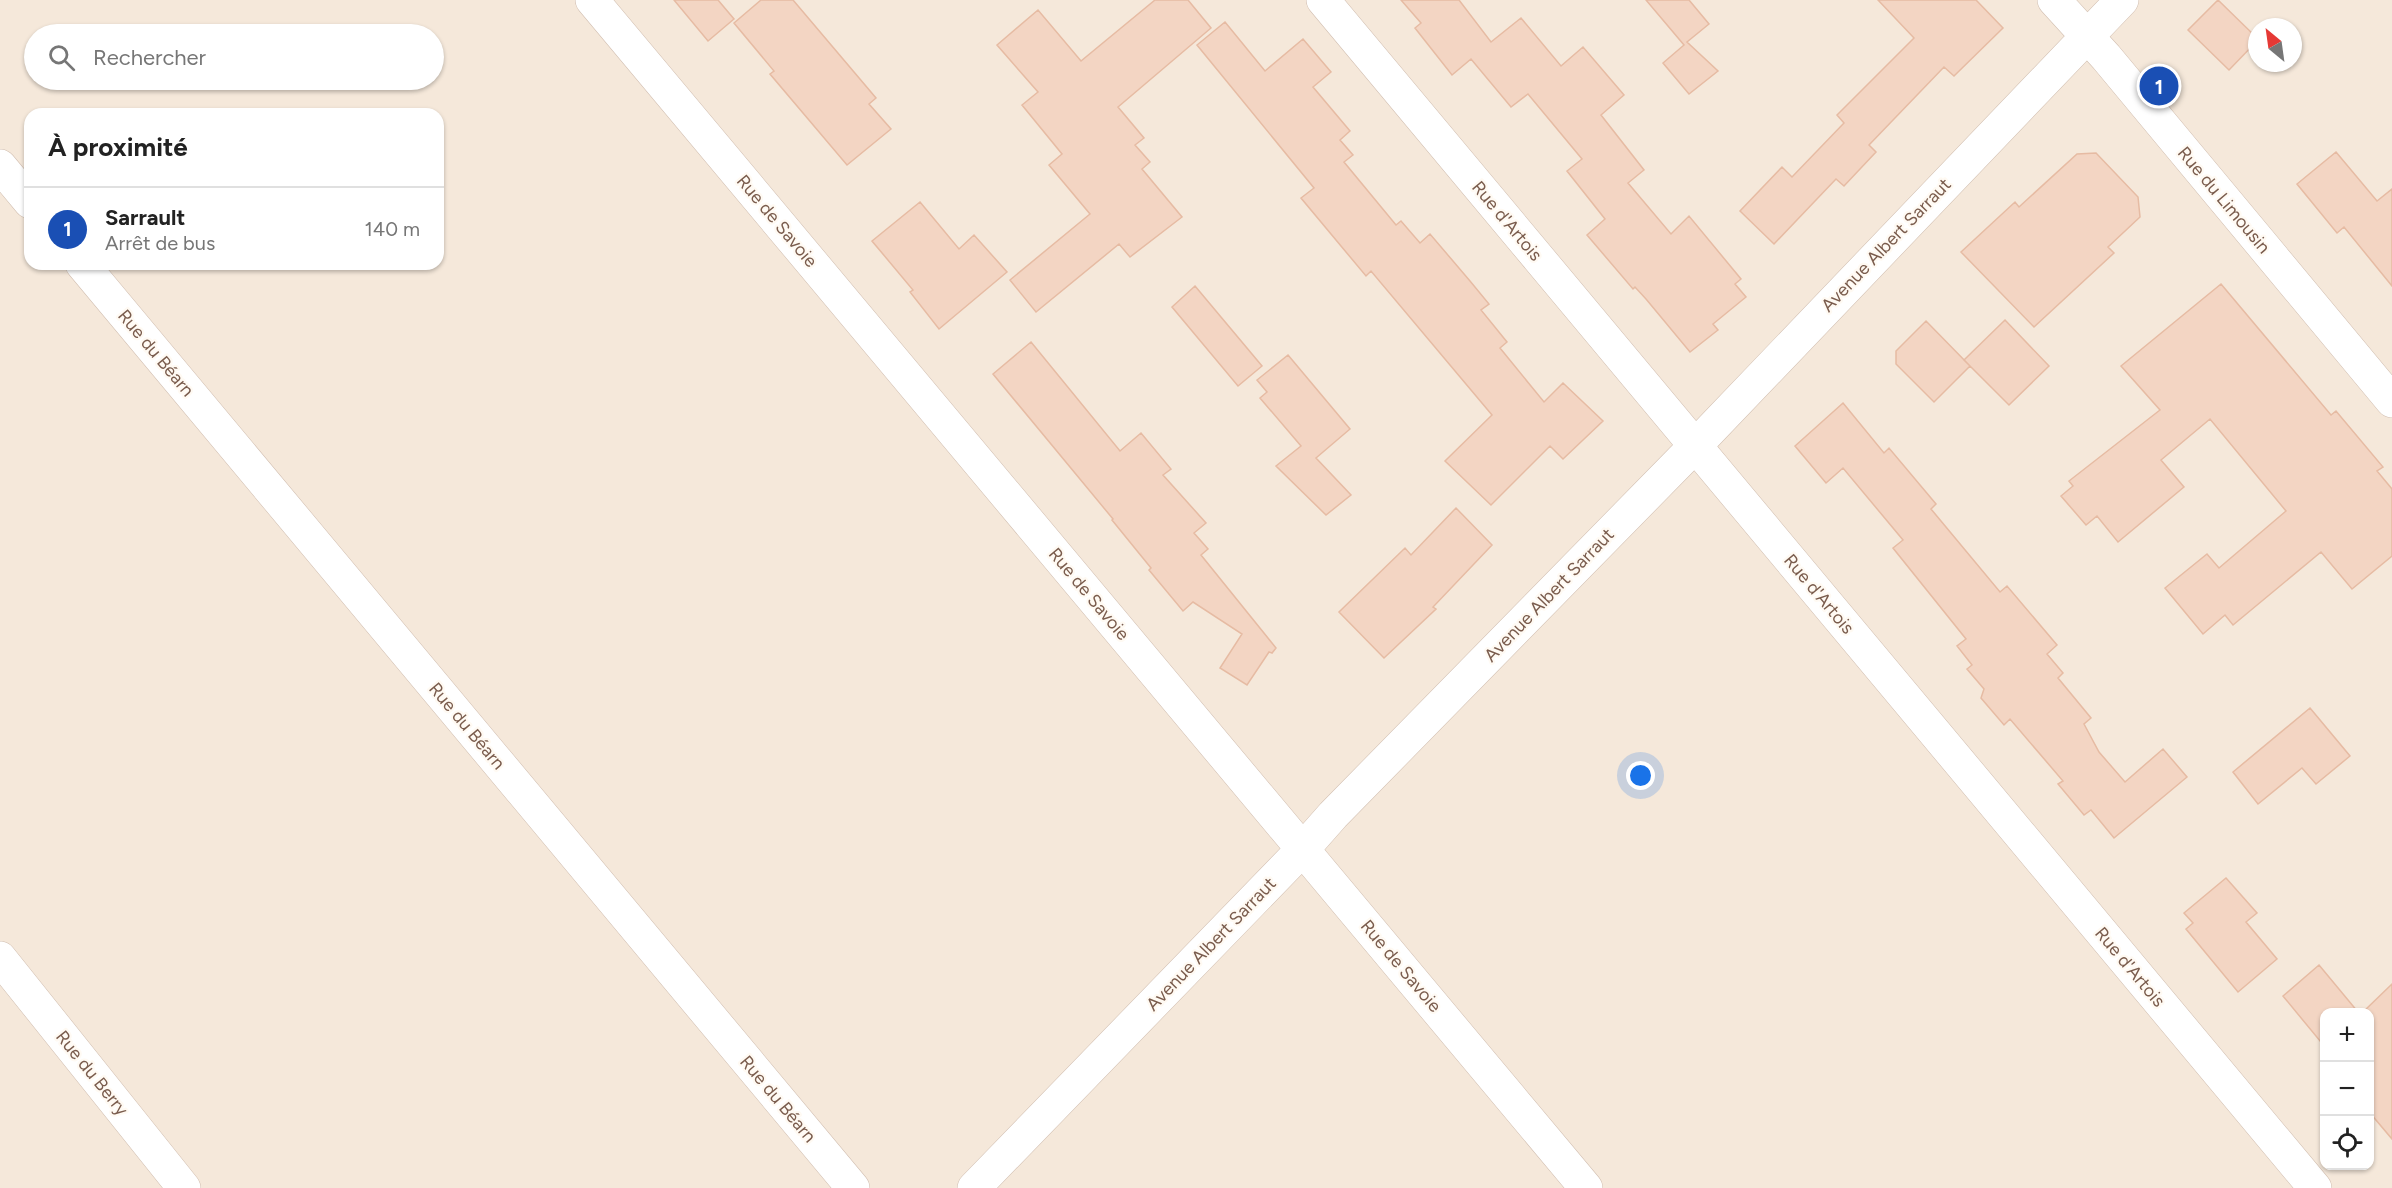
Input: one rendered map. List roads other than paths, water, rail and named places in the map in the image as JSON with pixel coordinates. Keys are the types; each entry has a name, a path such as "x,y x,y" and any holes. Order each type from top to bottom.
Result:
{"street":[{"name":"Rue de Savoie","path":"592,0 1586,1188"},
{"name":"Rue d'Artois","path":"1323,0 2315,1188"},
{"name":"Rue du Limousin","path":"2054,0 2086,35 2392,401"},
{"name":"Avenue Albert Sarraut","path":"974,1188 1304,849 1333,815 1695,446 2122,0"},
{"path":"0,166 24,195"},
{"name":"Rue du Béarn","path":"87,270 853,1188"},
{"name":"Rue du Berry","path":"0,958 184,1188"}],"place":[{"name":"Sarrault","path":"2159,86"}]}
